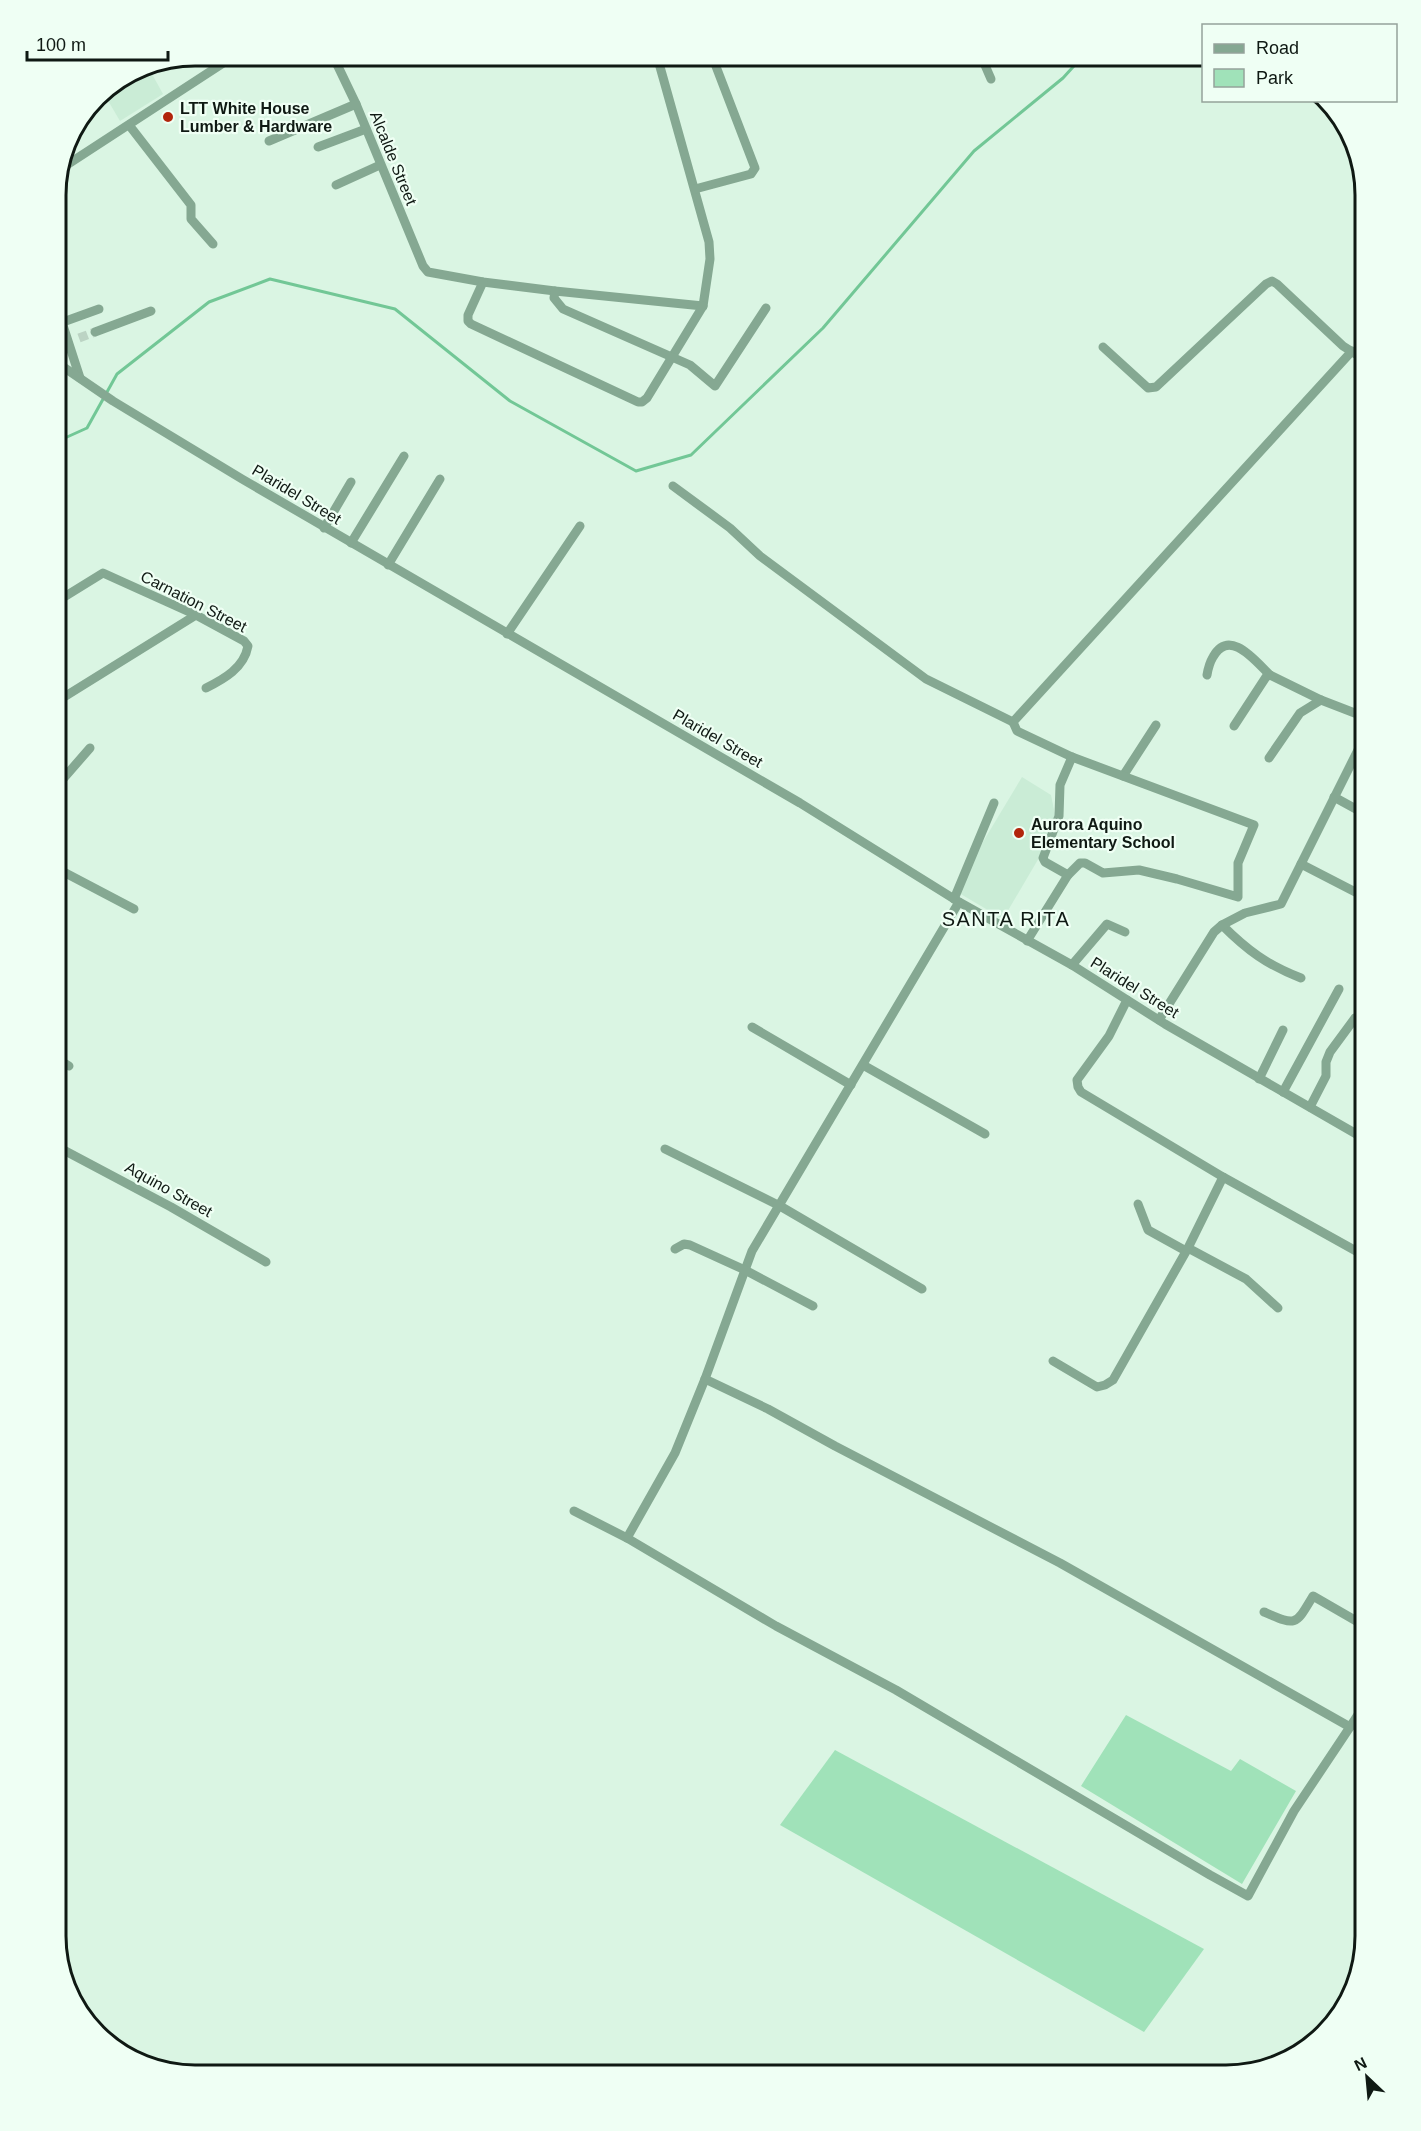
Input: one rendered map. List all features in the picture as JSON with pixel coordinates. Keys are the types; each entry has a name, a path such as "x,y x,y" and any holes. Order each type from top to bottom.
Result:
{"street":[{"path":"70,163 219,66"},
{"name":"Alcalde Street","path":"338,66 356,104 423,267 428,272 483,282"},
{"path":"660,66 710,250 703,306 647,398 638,402 468,321 468,315 483,282 703,306"},
{"path":"695,189 751,174 755,168 716,66"},
{"path":"985,66 991,79"},
{"path":"268,141 356,104"},
{"path":"129,124 191,205 191,219 213,244"},
{"path":"318,147 366,129"},
{"path":"336,184 380,165"},
{"path":"1103,347 1148,388 1156,387 1266,284 1272,281 1343,346 1355,353"},
{"path":"555,291 554,298 563,309 672,356 697,369 715,386 765,308"},
{"path":"66,321 99,309"},
{"path":"95,332 151,311"},
{"path":"66,332 80,378"},
{"path":"69,342 80,338"},
{"path":"1013,722 1352,351"},
{"name":"Plaridel Street","path":"66,369 113,401 324,528 800,803 954,899 1072,965 1159,1020 1355,1133"},
{"path":"351,543 404,456"},
{"path":"388,565 440,479"},
{"path":"324,528 351,482"},
{"path":"673,486 730,528 760,556 926,679 1013,722 1017,730 1072,757 1254,825 1238,863 1238,897 1245,914"},
{"path":"507,634 580,526"},
{"name":"Carnation Street","path":"66,596 103,573 196,615 243,641 248,646 246,652 231,674 206,687"},
{"path":"66,696 196,615"},
{"path":"1207,675 1213,656 1222,647 1232,645 1242,647 1270,675 1321,700 1355,713"},
{"path":"1234,726 1266,677 1270,675"},
{"path":"1269,758 1300,713 1321,700"},
{"path":"1123,776 1156,725"},
{"path":"66,776 90,748"},
{"path":"1159,1020 1208,940 1222,925 1245,914 1280,905 1355,755"},
{"path":"1068,875 1045,862 1043,858 1059,816 1060,784 1072,757"},
{"path":"1334,797 1355,809"},
{"path":"627,1538 675,1453 752,1251 863,1065 954,899 994,803"},
{"path":"1027,941 1068,875 1080,863 1085,863 1104,873 1139,870 1238,897"},
{"path":"1302,864 1355,892"},
{"path":"66,873 134,909"},
{"path":"1072,965 1107,924 1125,932"},
{"path":"1222,925 1244,948 1257,957 1301,978"},
{"path":"1283,1092 1339,989"},
{"path":"1127,1000 1109,1035 1077,1080 1081,1092 1223,1177 1355,1250"},
{"path":"1310,1107 1326,1076 1326,1062 1330,1052 1355,1018"},
{"path":"752,1027 851,1084"},
{"path":"1259,1079 1283,1030"},
{"path":"863,1065 985,1134"},
{"path":"665,1149 780,1206 922,1289"},
{"name":"Aquino Street","path":"66,1151 171,1207 266,1262"},
{"path":"1053,1361 1097,1387 1113,1380 1187,1250 1223,1177"},
{"path":"1138,1204 1148,1230 1246,1280 1278,1308"},
{"path":"675,1249 684,1244 690,1245 745,1270 813,1306"},
{"path":"705,1379 768,1409 834,1446 1040,1552 1350,1727"},
{"path":"574,1511 627,1538 776,1626 896,1690 1248,1896 1294,1811 1355,1719"},
{"path":"1264,1612 1286,1622 1294,1622 1299,1618 1312,1596 1355,1620"}],"shaded area":[{"path":"152,74 163,94 120,121 108,100 123,88"},
{"name":"Aurora Aquino Elementary School","path":"1022,777 1051,795 1055,815 1043,851 1003,919 954,890"}],"green space":[{"path":"1126,1715 1231,1771 1240,1759 1296,1791 1242,1884 1081,1786"},
{"path":"835,1750 1204,1949 1144,2032 780,1825"}],"waterway":[{"path":"66,437 87,428 117,374 209,302 270,279 395,309 510,401 636,471 691,455 823,328 974,151 1063,78 1074,66"}],"tunnel":[{"path":"79,338 95,332"}],"place":[{"name":"LTT White House Lumber & Hardware","path":"168,117"},
{"name":"Aurora Aquino Elementary School","path":"1019,833"}],"district":[{"name":"SANTA RITA","path":"1006,919"}]}
